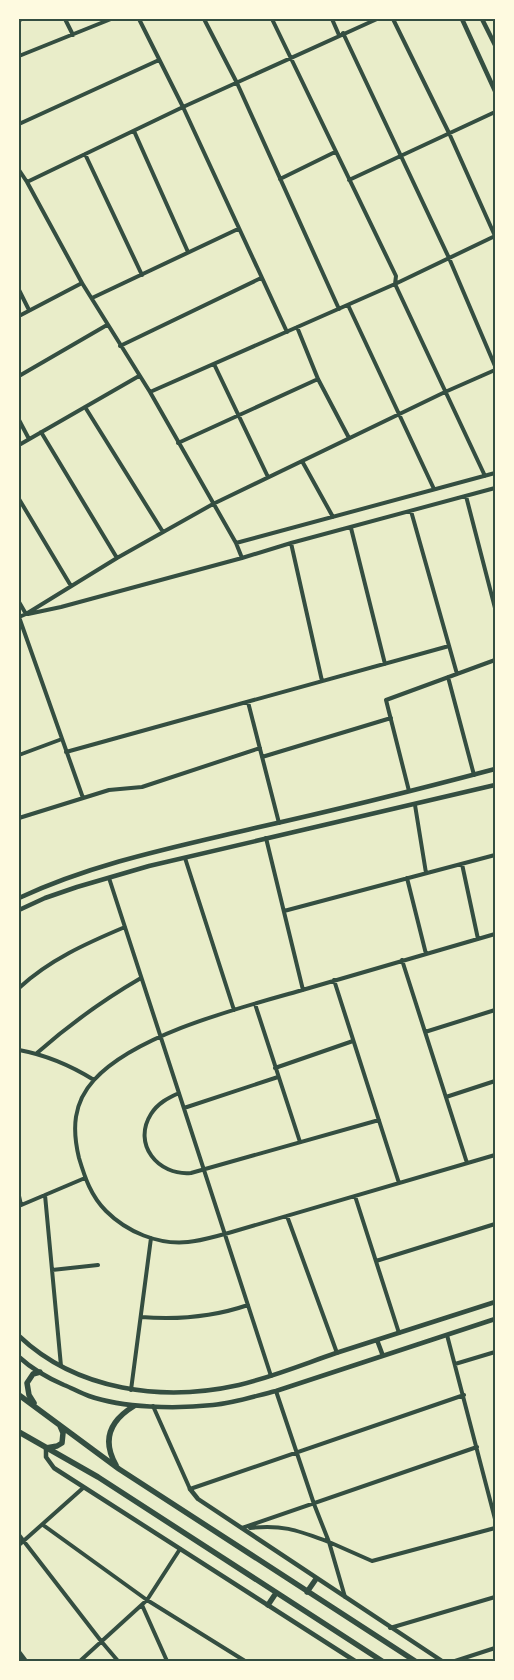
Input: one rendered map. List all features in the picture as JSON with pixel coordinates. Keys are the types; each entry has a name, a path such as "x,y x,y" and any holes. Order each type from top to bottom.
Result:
{"main road":[{"path":"36,1406 29,1395 27,1383 33,1374 40,1372"},
{"path":"19,1394 119,1469 415,1661"},
{"path":"119,1469 111,1452 109,1437 118,1418 134,1406"},
{"path":"46,1448 52,1448 62,1443 64,1433 59,1424"},
{"path":"19,1432 98,1478 382,1661"},
{"path":"307,1592 316,1579"},
{"path":"268,1605 276,1593"},
{"path":"19,1653 25,1661"}],"street":[{"path":"65,19 73,35"},
{"path":"19,56 111,19"},
{"path":"140,19 183,107 287,332"},
{"path":"204,19 237,83 338,309"},
{"path":"272,19 396,276 395,284 485,476"},
{"path":"332,19 401,155 449,258 495,366"},
{"path":"27,182 183,107 377,19"},
{"path":"150,392 395,284 495,236 449,132 393,19"},
{"path":"462,19 495,91"},
{"path":"482,19 495,45"},
{"path":"19,124 159,60"},
{"path":"349,180 495,112"},
{"path":"134,131 188,252"},
{"path":"280,179 335,152"},
{"path":"84,154 142,274"},
{"path":"19,170 82,283 150,392 236,543 242,558"},
{"path":"92,298 238,229"},
{"path":"120,346 261,278"},
{"path":"19,316 82,283"},
{"path":"19,290 29,310"},
{"path":"348,305 434,489"},
{"path":"19,376 107,325"},
{"path":"297,327 318,379 349,438"},
{"path":"214,364 268,477"},
{"path":"26,614 117,558 213,504 445,392 495,370"},
{"path":"19,445 139,376"},
{"path":"178,443 318,379"},
{"path":"85,407 164,532"},
{"path":"19,420 29,439"},
{"path":"41,432 117,558"},
{"path":"302,461 332,517"},
{"path":"236,543 495,473"},
{"path":"83,798 19,616 61,607 495,488"},
{"path":"466,496 495,608"},
{"path":"19,499 71,586"},
{"path":"411,511 457,674"},
{"path":"351,528 385,664"},
{"path":"290,543 322,681"},
{"path":"19,602 26,614"},
{"path":"66,752 449,646"},
{"path":"409,791 386,700 495,660"},
{"path":"448,677 474,775"},
{"path":"248,702 279,823"},
{"path":"262,757 391,718"},
{"path":"19,755 62,739"},
{"path":"19,818 117,789 142,787 260,748"},
{"path":"19,898 50,885 142,854 323,813 495,769"},
{"path":"19,910 45,898 149,866 495,785"},
{"path":"415,805 426,873"},
{"path":"323,813 325,826"},
{"path":"266,838 303,990"},
{"path":"284,911 495,855"},
{"path":"185,858 234,1010"},
{"path":"462,864 478,939"},
{"path":"109,878 271,1376"},
{"path":"407,878 426,954"},
{"path":"19,988 31,976 58,959 124,926"},
{"path":"495,934 234,1010 161,1037 117,1061 94,1080 79,1102 75,1113 74,1125 78,1154 85,1178 96,1198 109,1214 125,1225 151,1238 167,1242 190,1242 225,1234 495,1155"},
{"path":"402,960 467,1163"},
{"path":"37,1054 70,1024 95,1006 141,978"},
{"path":"334,980 399,1183"},
{"path":"255,1004 300,1142"},
{"path":"425,1032 495,1010"},
{"path":"275,1068 354,1041"},
{"path":"19,1050 60,1062 94,1080"},
{"path":"184,1108 278,1077"},
{"path":"446,1096 495,1081"},
{"path":"179,1093 159,1105 148,1120 144,1131 148,1150 158,1164 173,1172 183,1174 379,1120"},
{"path":"19,1196 20,1205 85,1178"},
{"path":"45,1195 61,1366"},
{"path":"355,1196 399,1333"},
{"path":"287,1216 337,1353"},
{"path":"376,1261 495,1224"},
{"path":"131,1390 151,1238"},
{"path":"52,1270 98,1265"},
{"path":"19,1336 41,1354 61,1366 94,1381 112,1386 131,1390 170,1392 216,1389 271,1376 495,1302"},
{"path":"141,1317 195,1317 222,1313 248,1305"},
{"path":"19,1357 40,1372 88,1396 134,1406 212,1405 276,1391 495,1319"},
{"path":"447,1335 495,1519"},
{"path":"377,1340 383,1356"},
{"path":"455,1364 495,1352"},
{"path":"276,1391 314,1504 330,1542 346,1598"},
{"path":"190,1489 464,1395"},
{"path":"153,1406 190,1489 198,1499 442,1661"},
{"path":"242,1528 477,1447"},
{"path":"46,1448 46,1457 50,1465 83,1488 355,1661"},
{"path":"19,1545 83,1488"},
{"path":"43,1525 147,1600 243,1661"},
{"path":"242,1528 283,1527 330,1542 372,1561 495,1528"},
{"path":"19,1535 118,1661"},
{"path":"80,1661 147,1600 180,1549"},
{"path":"390,1628 495,1597"},
{"path":"142,1604 167,1661"},
{"path":"455,1661 495,1648"}]}
